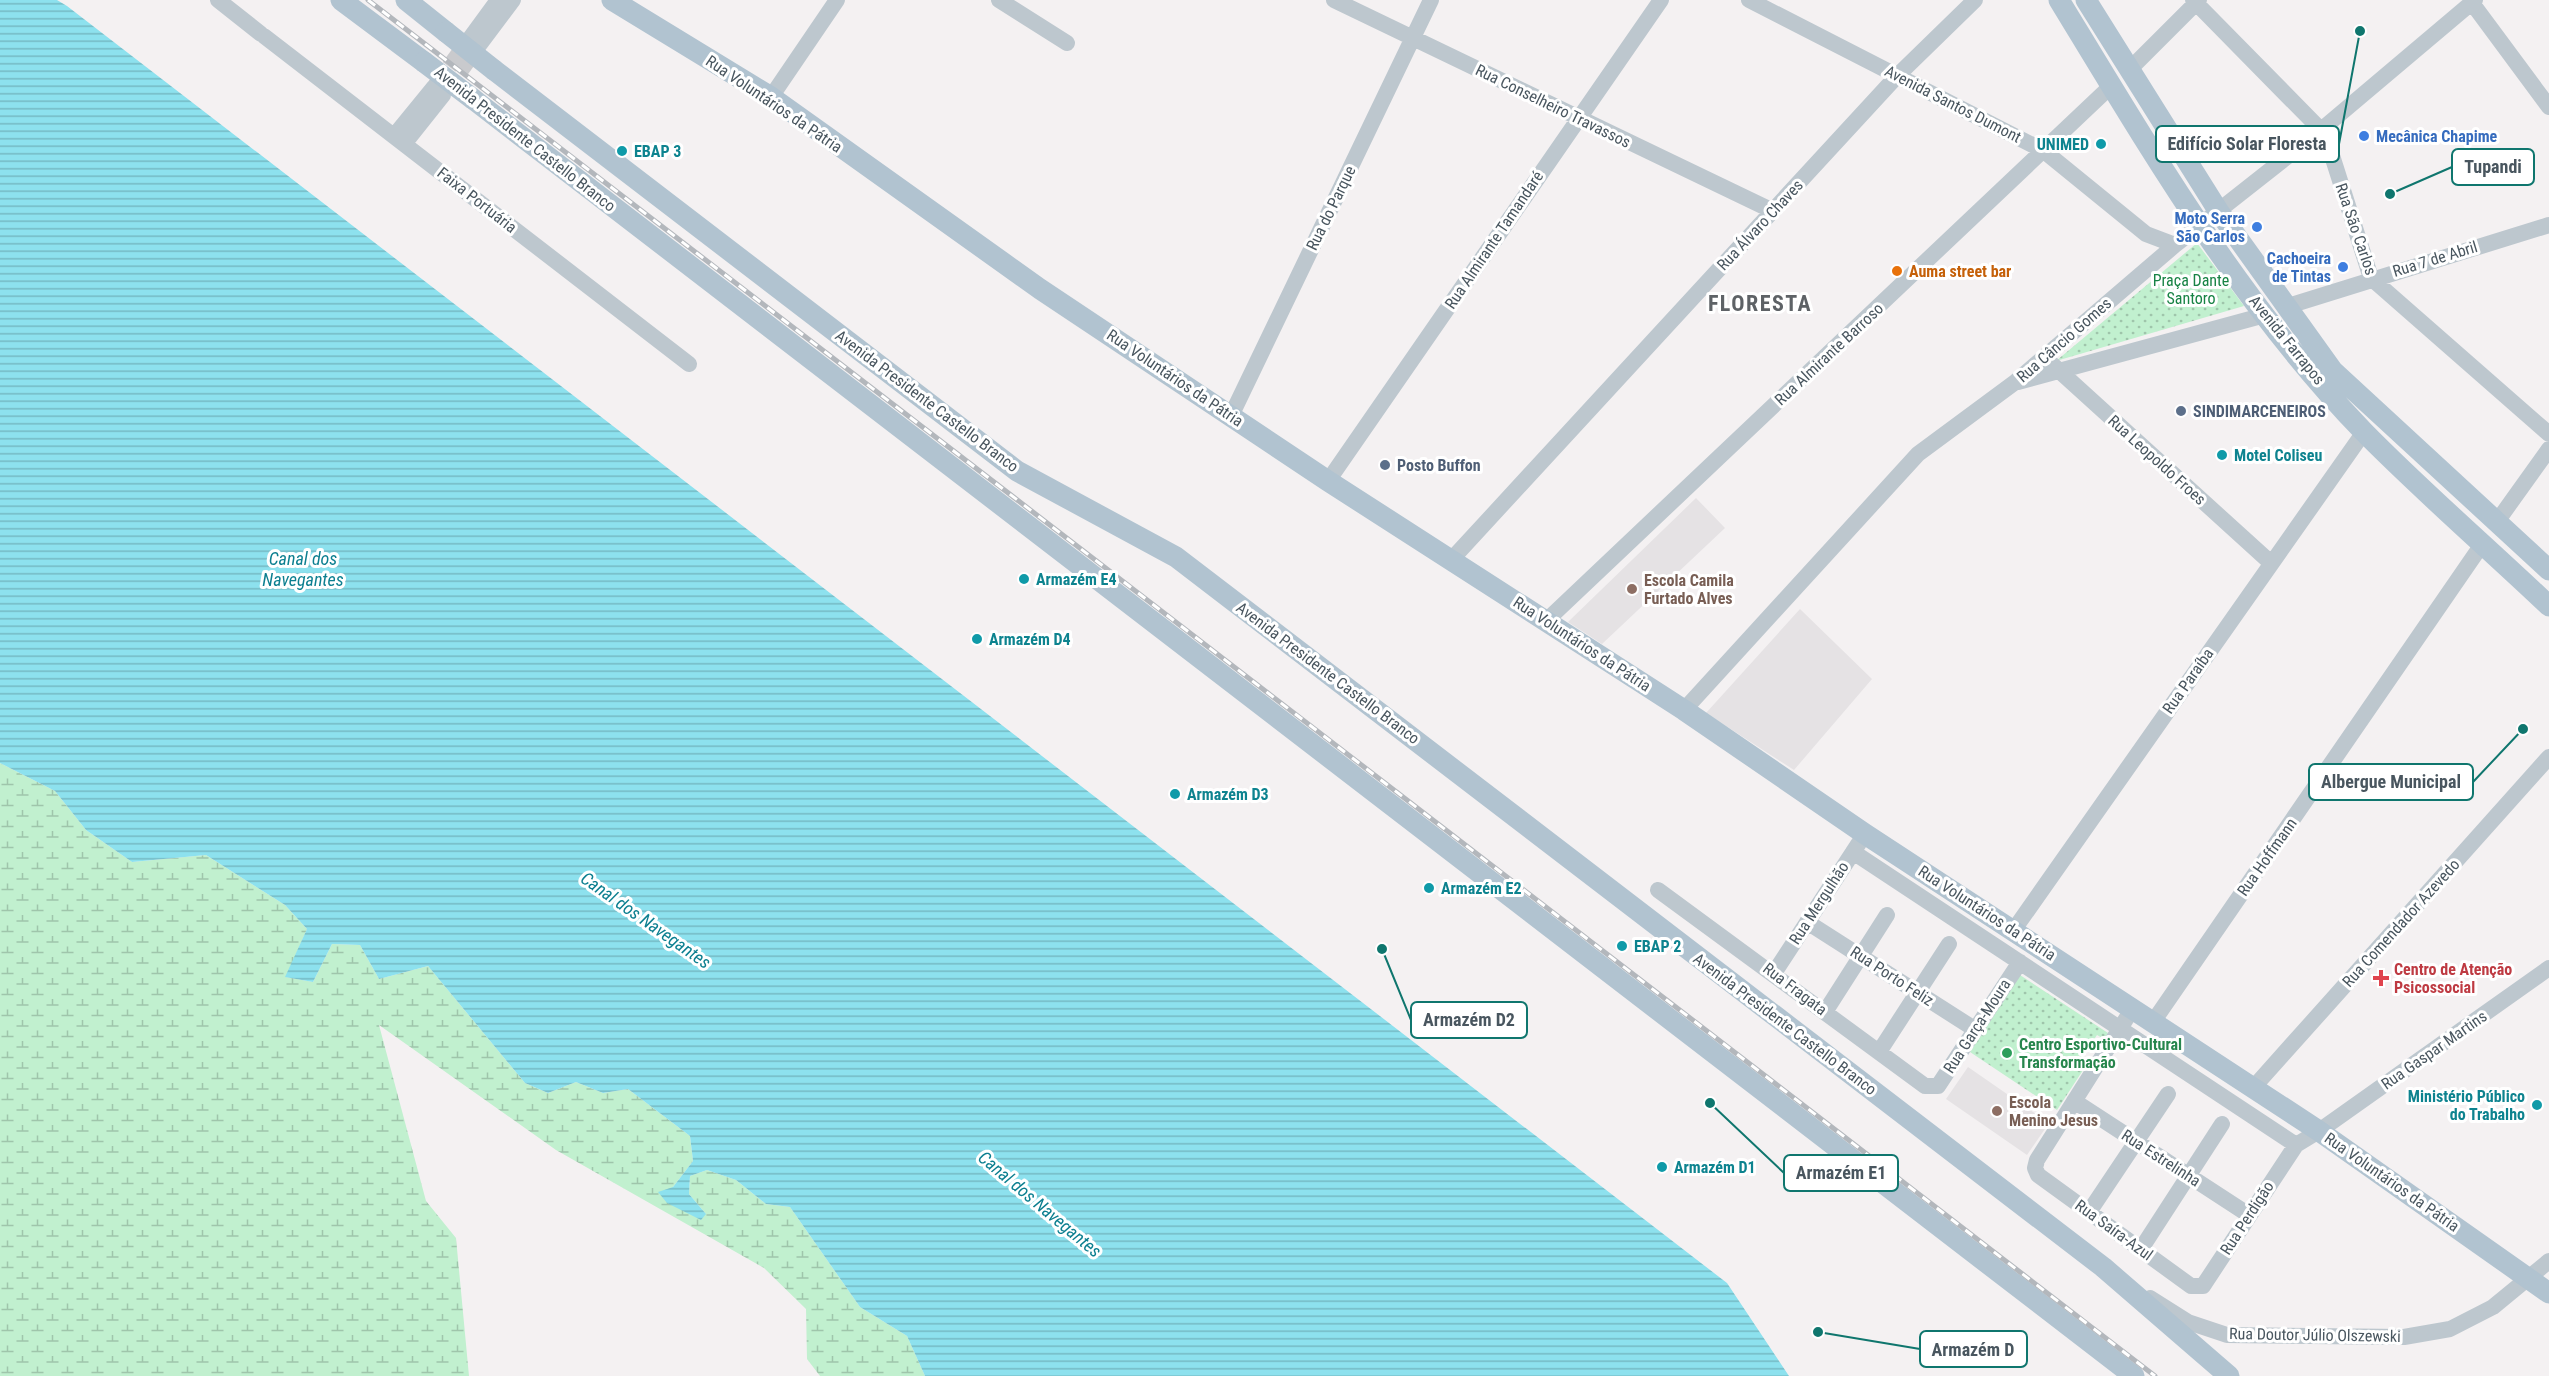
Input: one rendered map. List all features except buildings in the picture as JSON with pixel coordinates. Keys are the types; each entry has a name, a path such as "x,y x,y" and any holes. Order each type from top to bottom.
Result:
{"main road":[{"name":"Avenida Presidente Castello Branco","path":"341,0 2134,1376"},
{"name":"Avenida Presidente Castello Branco","path":"406,0 1017,471 1176,557 2103,1267 2229,1376"},
{"name":"Rua Voluntários da Pátria","path":"612,0 771,98 1040,289 1328,481 1684,710 1865,834 2319,1131 2549,1293"},
{"name":"Avenida Farrapos","path":"2059,0 2199,226 2265,315 2364,432 2549,606"},
{"name":"Avenida Farrapos","path":"2086,0 2219,212 2332,370 2549,570"}],"street":[{"name":"Faixa Portuária","path":"218,0 689,364"},
{"path":"498,0 473,44 513,0"},
{"path":"771,98 837,0"},
{"path":"999,0 1067,43"},
{"name":"Rua Conselheiro Travassos","path":"1334,0 1773,211"},
{"name":"Rua do Parque","path":"1231,416 1431,0"},
{"name":"Rua Almirante Tamandaré","path":"1328,481 1577,118 1661,0"},
{"name":"Avenida Santos Dumont","path":"1749,0 2044,151 2146,234 2175,244"},
{"name":"Rua Álvaro Chaves","path":"1452,559 1897,76 1975,0"},
{"path":"2129,70 2196,1"},
{"name":"Rua São Carlos","path":"2196,1 2320,130 2328,143 2371,278 2549,434"},
{"path":"2474,1 2549,107"},
{"name":"Rua Câncio Gomes","path":"1684,710 1918,454 2014,383 2175,244 2219,212 2320,130 2474,1"},
{"name":"Rua Almirante Barroso","path":"1546,621 2111,86"},
{"path":"399,140 438,91"},
{"name":"Rua 7 de Abril","path":"2288,306 2371,278 2549,225"},
{"path":"2014,383 2265,315"},
{"name":"Rua Leopoldo Froes","path":"2044,357 2271,563"},
{"name":"Rua Paraíba","path":"2013,931 2364,432"},
{"path":"2496,523 2549,449"},
{"name":"Rua Hoffmann","path":"2153,1022 2483,543"},
{"name":"Rua Comendador Azevedo","path":"2253,1088 2549,757"},
{"name":"Rua Mergulhão","path":"1774,973 1865,834"},
{"path":"1853,852 2296,1145"},
{"name":"Rua Fragata","path":"1658,891 1932,1088"},
{"path":"1826,1012 1887,915"},
{"name":"Rua Porto Feliz","path":"1807,922 1976,1030"},
{"path":"1879,1052 1949,944"},
{"name":"Rua Garça-Moura","path":"1932,1088 1938,1086 2020,962"},
{"name":"Rua Gaspar Martins","path":"2296,1145 2549,968"},
{"path":"2074,1101 2133,1008"},
{"path":"2089,1212 2168,1094"},
{"name":"Rua Estrelinha","path":"2074,1101 2249,1215"},
{"name":"Rua Saíra-Azul","path":"2074,1101 2037,1160 2035,1168 2038,1175 2191,1286 2197,1288"},
{"path":"2141,1249 2222,1124"},
{"name":"Rua Perdigão","path":"2197,1288 2203,1286 2296,1145"},
{"name":"Rua Doutor Júlio Olszewski","path":"2103,1267 2188,1322 2227,1335 2404,1336 2450,1329 2493,1307 2549,1260"}],"shaded area":[{"name":"Escola Camila Furtado Alves","path":"1696,498 1725,528 1602,644 1568,622"},
{"path":"1800,609 1872,679 1794,770 1706,713"},
{"name":"Escola Menino Jesus","path":"1968,1067 2049,1123 2027,1155 1946,1099"}],"green space":[{"name":"Praça Dante Santoro","path":"2197,243 2244,306 2056,361"},
{"path":"0,763 55,791 86,830 132,862 206,855 285,905 307,929 286,977 313,982 332,944 360,945 379,979 428,966 525,1083 548,1093 576,1082 603,1093 628,1089 690,1136 693,1161 673,1187 706,1214 689,1194 690,1176 707,1170 736,1180 766,1204 790,1207 860,1307 907,1336 925,1376 820,1376 807,1359 806,1309 764,1268 556,1150 379,1025 426,1201 456,1238 469,1376 0,1376"},
{"path":"2020,975 2108,1033 2104,1039 2097,1035 2081,1059 2087,1064 2057,1110 1970,1052"}],"water":[{"name":"Canal dos Navegantes","path":"0,0 57,0 67,6 1727,1283 1789,1376 925,1376 907,1336 860,1307 790,1207 766,1204 736,1180 707,1170 690,1176 689,1194 706,1214 701,1220 667,1203 658,1192 673,1187 693,1161 690,1136 628,1089 603,1093 576,1082 548,1093 525,1083 428,966 379,979 360,945 332,944 313,982 285,977 307,929 285,905 206,855 132,862 86,830 55,791 0,763"}],"tunnel":[{"path":"435,86 468,41"},
{"path":"446,91 477,48"}],"railway":[{"path":"368,0 2155,1376"}],"place":[{"name":"Edifício Solar Floresta","path":"2360,31"},
{"name":"Mecânica Chapime","path":"2364,136"},
{"name":"UNIMED","path":"2101,144"},
{"name":"EBAP 3","path":"622,151"},
{"name":"Tupandi","path":"2390,194"},
{"name":"Moto Serra São Carlos","path":"2257,227"},
{"name":"Cachoeira de Tintas","path":"2343,267"},
{"name":"Auma street bar","path":"1897,271"},
{"name":"SINDIMARCENEIROS","path":"2181,411"},
{"name":"Motel Coliseu","path":"2222,455"},
{"name":"Posto Buffon","path":"1385,465"},
{"name":"Armazém E4","path":"1024,579"},
{"name":"Escola Camila Furtado Alves","path":"1632,589"},
{"name":"Armazém D4","path":"977,639"},
{"name":"Albergue Municipal","path":"2523,729"},
{"name":"Armazém D3","path":"1175,794"},
{"name":"Armazém E2","path":"1429,888"},
{"name":"EBAP 2","path":"1622,946"},
{"name":"Armazém D2","path":"1382,949"},
{"name":"Centro de Atenção Psicossocial","path":"2381,978"},
{"name":"Centro Esportivo-Cultural Transformação","path":"2007,1053"},
{"name":"Armazém E1","path":"1710,1103"},
{"name":"Ministério Público do Trabalho","path":"2537,1105"},
{"name":"Escola Menino Jesus","path":"1997,1111"},
{"name":"Armazém D1","path":"1662,1167"},
{"name":"Armazém D","path":"1818,1332"}],"district":[{"name":"FLORESTA","path":"1760,303"}]}
